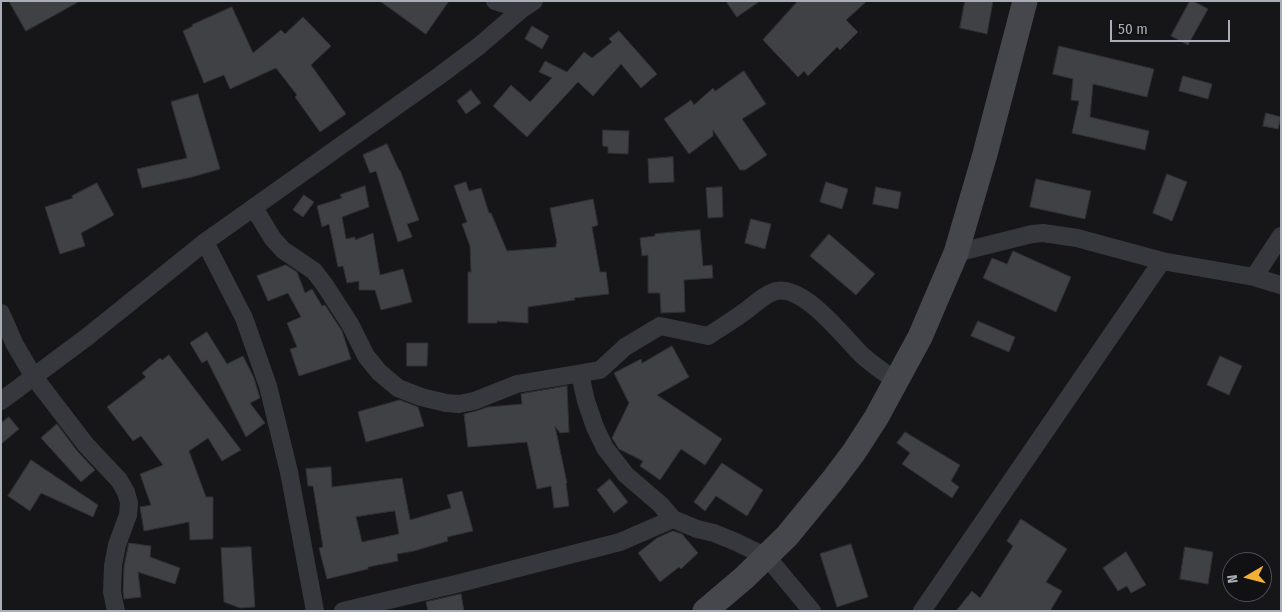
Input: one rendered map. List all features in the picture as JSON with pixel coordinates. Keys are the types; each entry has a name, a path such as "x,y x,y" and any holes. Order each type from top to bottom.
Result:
{"street":[{"path":"495,1 528,5"},
{"path":"705,611 767,557 802,519 854,452 920,337 956,252 985,154 1025,1"},
{"path":"1,401 86,337 205,242 439,76 528,5"},
{"path":"254,208 272,239 283,250 314,272 324,284 350,324 366,356 379,372 398,388 421,397 459,404 517,384 600,370 625,347 660,326 708,336 775,291 785,291 800,297 828,318 863,356 896,381"},
{"path":"956,252 1043,233 1077,238 1162,261 1254,277 1281,285"},
{"path":"1254,277 1281,236"},
{"path":"205,242 244,318 268,386 289,472 315,611"},
{"path":"922,611 1162,261"},
{"path":"1,313 15,345 34,376 86,445 119,480 126,492 129,503 128,516 117,545 113,566 112,592 116,611"},
{"path":"580,374 586,401 605,448 626,475 660,504 673,519 697,530 736,542 767,557 812,611"},
{"path":"343,611 620,542 673,519"}],"building":[{"path":"9,1 80,1 26,31"},
{"path":"380,1 449,1 426,34"},
{"path":"726,1 760,1 737,17"},
{"path":"798,1 867,1 846,20 858,32 840,50 837,47 808,76 804,71 798,77 763,40"},
{"path":"965,1 993,1 987,34 960,28"},
{"path":"1190,1 1208,9 1188,45 1171,36"},
{"path":"232,7 253,53 281,30 285,34 303,17 331,46 311,65 346,114 320,132 295,97 297,95 276,68 230,89 224,75 204,83 183,31"},
{"path":"532,26 549,36 542,49 525,39"},
{"path":"619,31 657,74 641,88 621,64 593,96 578,82 527,137 493,106 511,85 530,102 552,78 539,72 545,61 567,72 584,52 592,58 612,42 609,39"},
{"path":"1059,46 1154,69 1147,97 1093,84 1090,117 1149,131 1145,150 1072,133 1079,101 1071,100 1073,79 1053,74"},
{"path":"744,71 766,104 742,119 767,155 745,170 740,170 713,130 713,136 689,154 664,119 691,100 694,105 713,88 715,91"},
{"path":"1183,76 1212,84 1208,99 1179,91"},
{"path":"471,90 481,103 466,114 457,101"},
{"path":"198,94 220,169 142,188 137,169 187,158 171,102"},
{"path":"1266,113 1281,117 1278,129 1263,126"},
{"path":"603,130 629,131 628,154 608,153 608,147 603,146"},
{"path":"387,144 400,170 419,220 407,224 412,237 398,242 376,171 370,173 363,155"},
{"path":"673,157 674,182 649,183 648,159"},
{"path":"1167,174 1187,182 1172,221 1153,213"},
{"path":"1036,179 1091,191 1085,219 1030,207"},
{"path":"466,182 469,191 481,188 489,213 491,213 507,251 556,247 557,243 550,208 593,199 598,225 592,227 600,272 606,272 609,294 574,298 575,300 528,307 528,323 497,321 497,323 468,323 468,272 471,272 470,246 462,224 467,222 454,186"},
{"path":"826,182 848,189 842,209 820,202"},
{"path":"97,183 114,215 81,233 85,246 60,254 45,207 73,198 72,196"},
{"path":"365,186 369,207 342,217 346,239 355,237 355,240 373,233 380,275 403,269 412,302 381,310 375,290 359,290 359,281 347,283 343,266 338,267 329,224 322,227 317,206 342,198 340,195"},
{"path":"722,187 723,217 708,218 706,188"},
{"path":"876,187 901,192 898,209 873,204"},
{"path":"304,195 314,202 303,217 293,210"},
{"path":"751,219 771,224 765,249 745,243"},
{"path":"700,230 703,266 712,265 713,278 684,280 685,312 661,313 660,293 648,293 648,255 642,256 640,238 655,236 655,234"},
{"path":"829,234 875,274 856,295 810,256"},
{"path":"1013,251 1071,277 1056,312 983,278 992,258 1007,264"},
{"path":"286,265 297,272 305,293 312,289 322,306 325,305 342,331 351,359 299,376 290,349 297,347 287,323 301,317 288,293 268,301 257,276"},
{"path":"978,321 1015,337 1009,352 971,336"},
{"path":"207,332 227,364 243,356 254,378 260,398 250,403 265,423 246,437 207,360 202,363 190,343"},
{"path":"407,343 428,343 427,366 407,366"},
{"path":"672,346 689,377 657,395 722,439 705,465 681,449 660,480 640,466 643,461 619,449 612,438 629,403 614,373 641,359 642,363"},
{"path":"169,355 241,450 222,461 208,438 189,451 206,497 213,497 213,539 190,540 189,522 144,531 140,507 151,505 140,474 163,465 141,436 133,441 107,407 146,377 142,373 160,358 162,360"},
{"path":"1220,356 1242,366 1229,395 1207,385"},
{"path":"567,386 569,432 560,433 555,426 567,483 569,506 554,508 551,486 537,489 527,442 468,447 464,414 488,407 522,404 521,394"},
{"path":"400,400 418,407 424,426 366,442 358,412"},
{"path":"9,417 19,429 1,444 1,423"},
{"path":"57,424 78,452 95,470 81,482 41,438"},
{"path":"905,432 960,465 951,481 959,487 952,498 902,464 910,453 897,443"},
{"path":"31,460 98,505 93,517 41,493 30,511 8,496"},
{"path":"722,463 763,490 747,516 716,496 705,511 694,502"},
{"path":"331,467 332,487 402,478 410,520 451,508 447,495 462,491 473,531 447,537 448,541 397,554 398,561 368,567 368,569 327,579 319,548 323,547 313,486 308,486 306,469","holes":["395,511 399,534 362,542 356,517"]},
{"path":"610,479 628,502 614,513 597,490"},
{"path":"1021,519 1067,549 1046,582 1062,591 1050,611 956,611 972,591 980,598 1013,546 1007,541"},
{"path":"673,531 682,534 698,553 681,569 679,567 660,582 638,553 657,538"},
{"path":"129,543 151,546 150,557 180,568 175,584 138,572 141,597 124,599 124,567"},
{"path":"851,544 868,597 837,607 820,554"},
{"path":"251,547 255,607 240,608 224,602 221,548"},
{"path":"1185,547 1213,552 1208,584 1180,579"},
{"path":"1126,552 1146,585 1131,593 1127,586 1118,591 1103,568"},
{"path":"461,594 464,611 428,611 426,602"}]}
